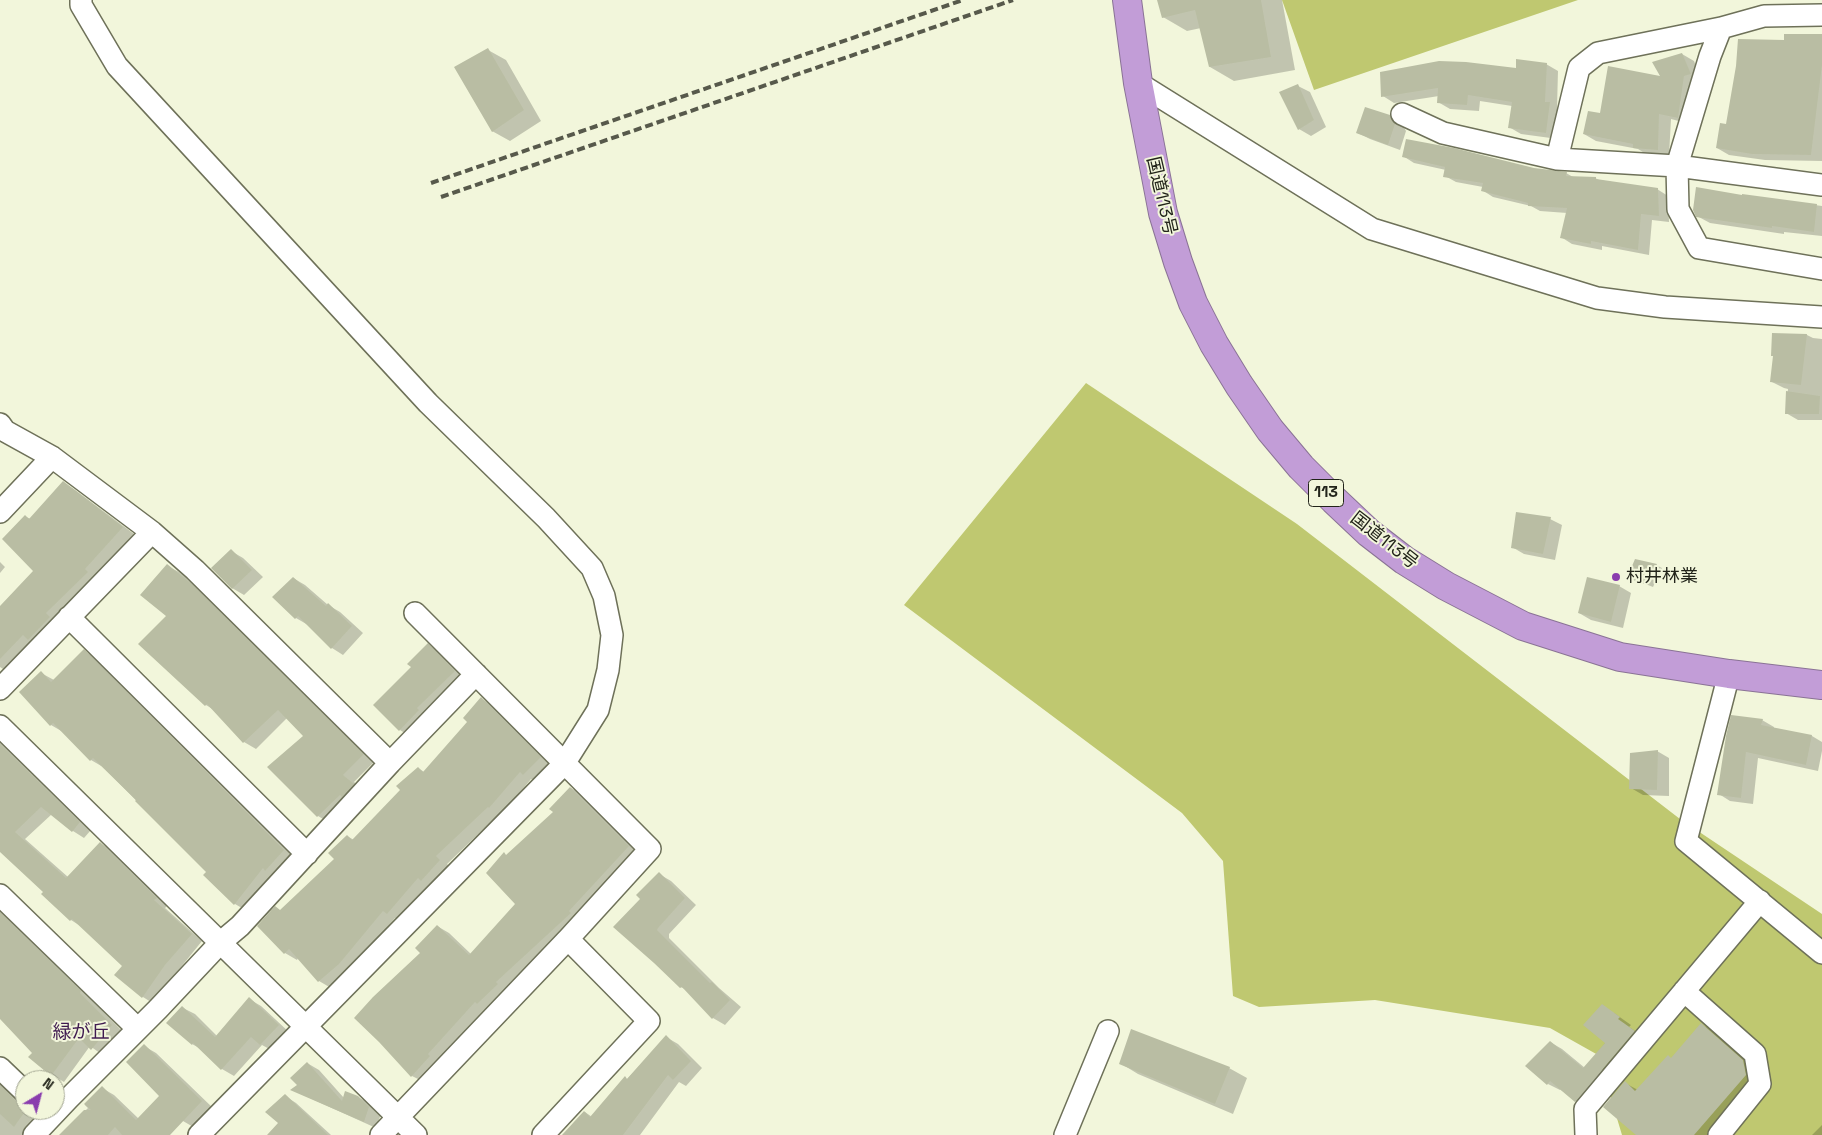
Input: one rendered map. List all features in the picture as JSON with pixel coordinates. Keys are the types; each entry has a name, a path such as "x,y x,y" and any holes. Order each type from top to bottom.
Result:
{"highway":[{"name":"国道113号","path":"1127,0 1138,83 1162,213 1193,303 1238,384 1270,430 1301,467 1334,500 1369,533 1404,560 1482,606 1523,626 1620,657 1730,674 1822,685"}],"street":[{"path":"81,0 80,5 117,66 428,403 546,518 592,568 604,596 612,635 608,670 598,710 564,764 199,1135"},
{"path":"1557,159 1579,68 1598,53 1721,28 1764,16 1822,16"},
{"path":"1721,28 1710,56 1677,166 1678,209 1699,248 1822,269"},
{"path":"1138,83 1372,229 1598,298 1666,307 1822,317"},
{"path":"1402,114 1443,133 1557,159 1677,166 1822,186"},
{"path":"0,424 5,431 52,457 152,532 195,570 390,763"},
{"path":"0,512 52,457"},
{"path":"0,689 152,532"},
{"path":"381,1135 568,940 650,849 415,613"},
{"path":"69,617 307,854"},
{"path":"65,1096 138,1029 221,942 240,926 390,763 476,674"},
{"path":"1730,674 1686,841 1822,953"},
{"path":"0,726 416,1135"},
{"path":"0,895 138,1029"},
{"path":"1586,1135 1585,1109 1760,901"},
{"path":"543,1135 649,1021 568,940"},
{"path":"1684,991 1755,1054 1760,1084 1719,1135"},
{"path":"1065,1135 1108,1031"},
{"path":"0,1068 15,1082"},
{"path":"34,1135 43,1120"}],"green space":[{"path":"1282,0 1578,0 1314,90"},
{"path":"1086,383 1297,524 1680,819 1822,914 1822,1135 1622,1135 1598,1055 1550,1028 1375,1000 1259,1007 1233,996 1223,861 1182,813 904,605"}],"building":[{"path":"1157,0 1261,0 1271,57 1209,67 1195,10 1162,18"},
{"path":"1784,34 1822,34 1822,65 1811,155 1752,154 1716,148 1720,123 1726,124 1736,66 1738,39 1784,40"},
{"path":"488,48 524,110 492,132 454,67"},
{"path":"1682,53 1691,74 1684,76 1678,118 1659,114 1658,150 1633,148 1633,144 1583,134 1588,111 1600,113 1608,66 1660,76 1652,62"},
{"path":"1516,59 1547,63 1545,102 1550,102 1546,133 1508,128 1512,102 1468,95 1467,105 1437,103 1438,88 1381,97 1380,72 1439,61 1516,68"},
{"path":"1298,84 1314,120 1298,130 1279,92"},
{"path":"1365,107 1390,115 1395,124 1388,145 1356,133"},
{"path":"1406,139 1454,148 1534,168 1567,172 1566,176 1596,177 1596,179 1658,188 1659,216 1641,214 1638,250 1591,241 1591,244 1560,238 1567,208 1528,206 1528,203 1481,191 1483,183 1443,177 1445,167 1402,157"},
{"path":"1696,187 1742,195 1817,204 1814,232 1696,217 1693,210"},
{"path":"1772,333 1807,334 1801,385 1770,382 1773,356 1771,356"},
{"path":"1786,391 1820,396 1819,414 1785,414"},
{"path":"63,481 123,527 85,569 88,572 46,613 50,617 28,640 23,635 0,659 0,606 33,571 2,539 25,515 29,519"},
{"path":"1516,512 1551,517 1543,554 1511,548"},
{"path":"231,549 252,570 232,589 211,568"},
{"path":"1635,559 1657,564 1648,585 1627,578"},
{"path":"167,564 193,585 364,754 343,775 354,784 342,797 340,795 317,817 267,767 303,736 278,710 243,743 207,704 205,706 138,644 166,616 140,595"},
{"path":"293,577 326,606 328,603 352,626 331,649 298,616 295,619 272,597"},
{"path":"1587,577 1620,585 1611,622 1578,613"},
{"path":"428,643 455,671 417,708 419,710 399,731 373,705 411,667 407,664"},
{"path":"84,649 284,850 265,871 263,868 234,905 203,875 206,872 136,800 93,758 90,761 53,723 50,726 19,692 41,671 51,682"},
{"path":"481,697 541,757 523,775 520,772 489,808 436,856 440,860 421,881 418,878 387,914 383,911 339,964 318,982 289,949 284,954 257,926 275,906 280,910 334,859 328,853 347,835 352,840 400,790 396,786 418,767 423,772 467,722 463,718"},
{"path":"1731,715 1763,719 1761,725 1812,735 1806,765 1746,752 1741,798 1717,795"},
{"path":"0,744 80,822 72,832 41,807 15,832 66,878 100,842 157,898 154,900 192,934 165,965 142,998 114,975 122,966 72,919 70,921 41,894 43,892 0,852"},
{"path":"1658,750 1657,790 1629,789 1630,753"},
{"path":"570,787 629,846 569,911 571,913 496,982 498,984 477,1004 475,1002 428,1054 430,1056 411,1077 354,1018 373,997 420,953 415,948 437,925 469,955 515,904 486,873 504,852 506,855 553,812 549,809"},
{"path":"659,872 685,898 657,930 710,983 712,982 730,1000 712,1019 682,987 680,988 613,927 640,899 636,895"},
{"path":"0,912 81,991 80,993 112,1025 91,1050 79,1038 55,1070 44,1070 28,1057 32,1053 0,1019"},
{"path":"249,997 279,1025 260,1045 251,1037 221,1070 193,1043 192,1045 166,1023 182,1006 215,1037"},
{"path":"1602,1004 1635,1031 1575,1102 1550,1081 1547,1085 1525,1066 1550,1041 1583,1068 1605,1043 1583,1025"},
{"path":"1701,1023 1743,1060 1746,1075 1694,1135 1636,1135 1603,1107 1625,1081 1635,1091 1668,1055 1671,1058"},
{"path":"1131,1029 1230,1067 1215,1104 1119,1064"},
{"path":"666,1035 691,1061 673,1080 668,1075 623,1135 562,1135 584,1111 590,1117 625,1076 627,1079"},
{"path":"144,1044 202,1101 170,1135 122,1135 115,1127 108,1135 59,1135 84,1110 91,1110 84,1104 102,1086 136,1120 159,1096 126,1062"},
{"path":"307,1062 342,1101 345,1091 358,1096 369,1107 364,1122 290,1090 297,1085 290,1078"},
{"path":"0,1085 15,1100 15,1120 19,1120 14,1127 0,1114"},
{"path":"285,1094 328,1135 267,1135 278,1123 265,1112"}],"railway":[{"path":"431,183 963,0"},
{"path":"441,197 1013,0"}],"place":[{"name":"村井林業","path":"1616,577"}],"district":[{"name":"緑が丘","path":"81,1033"}]}
